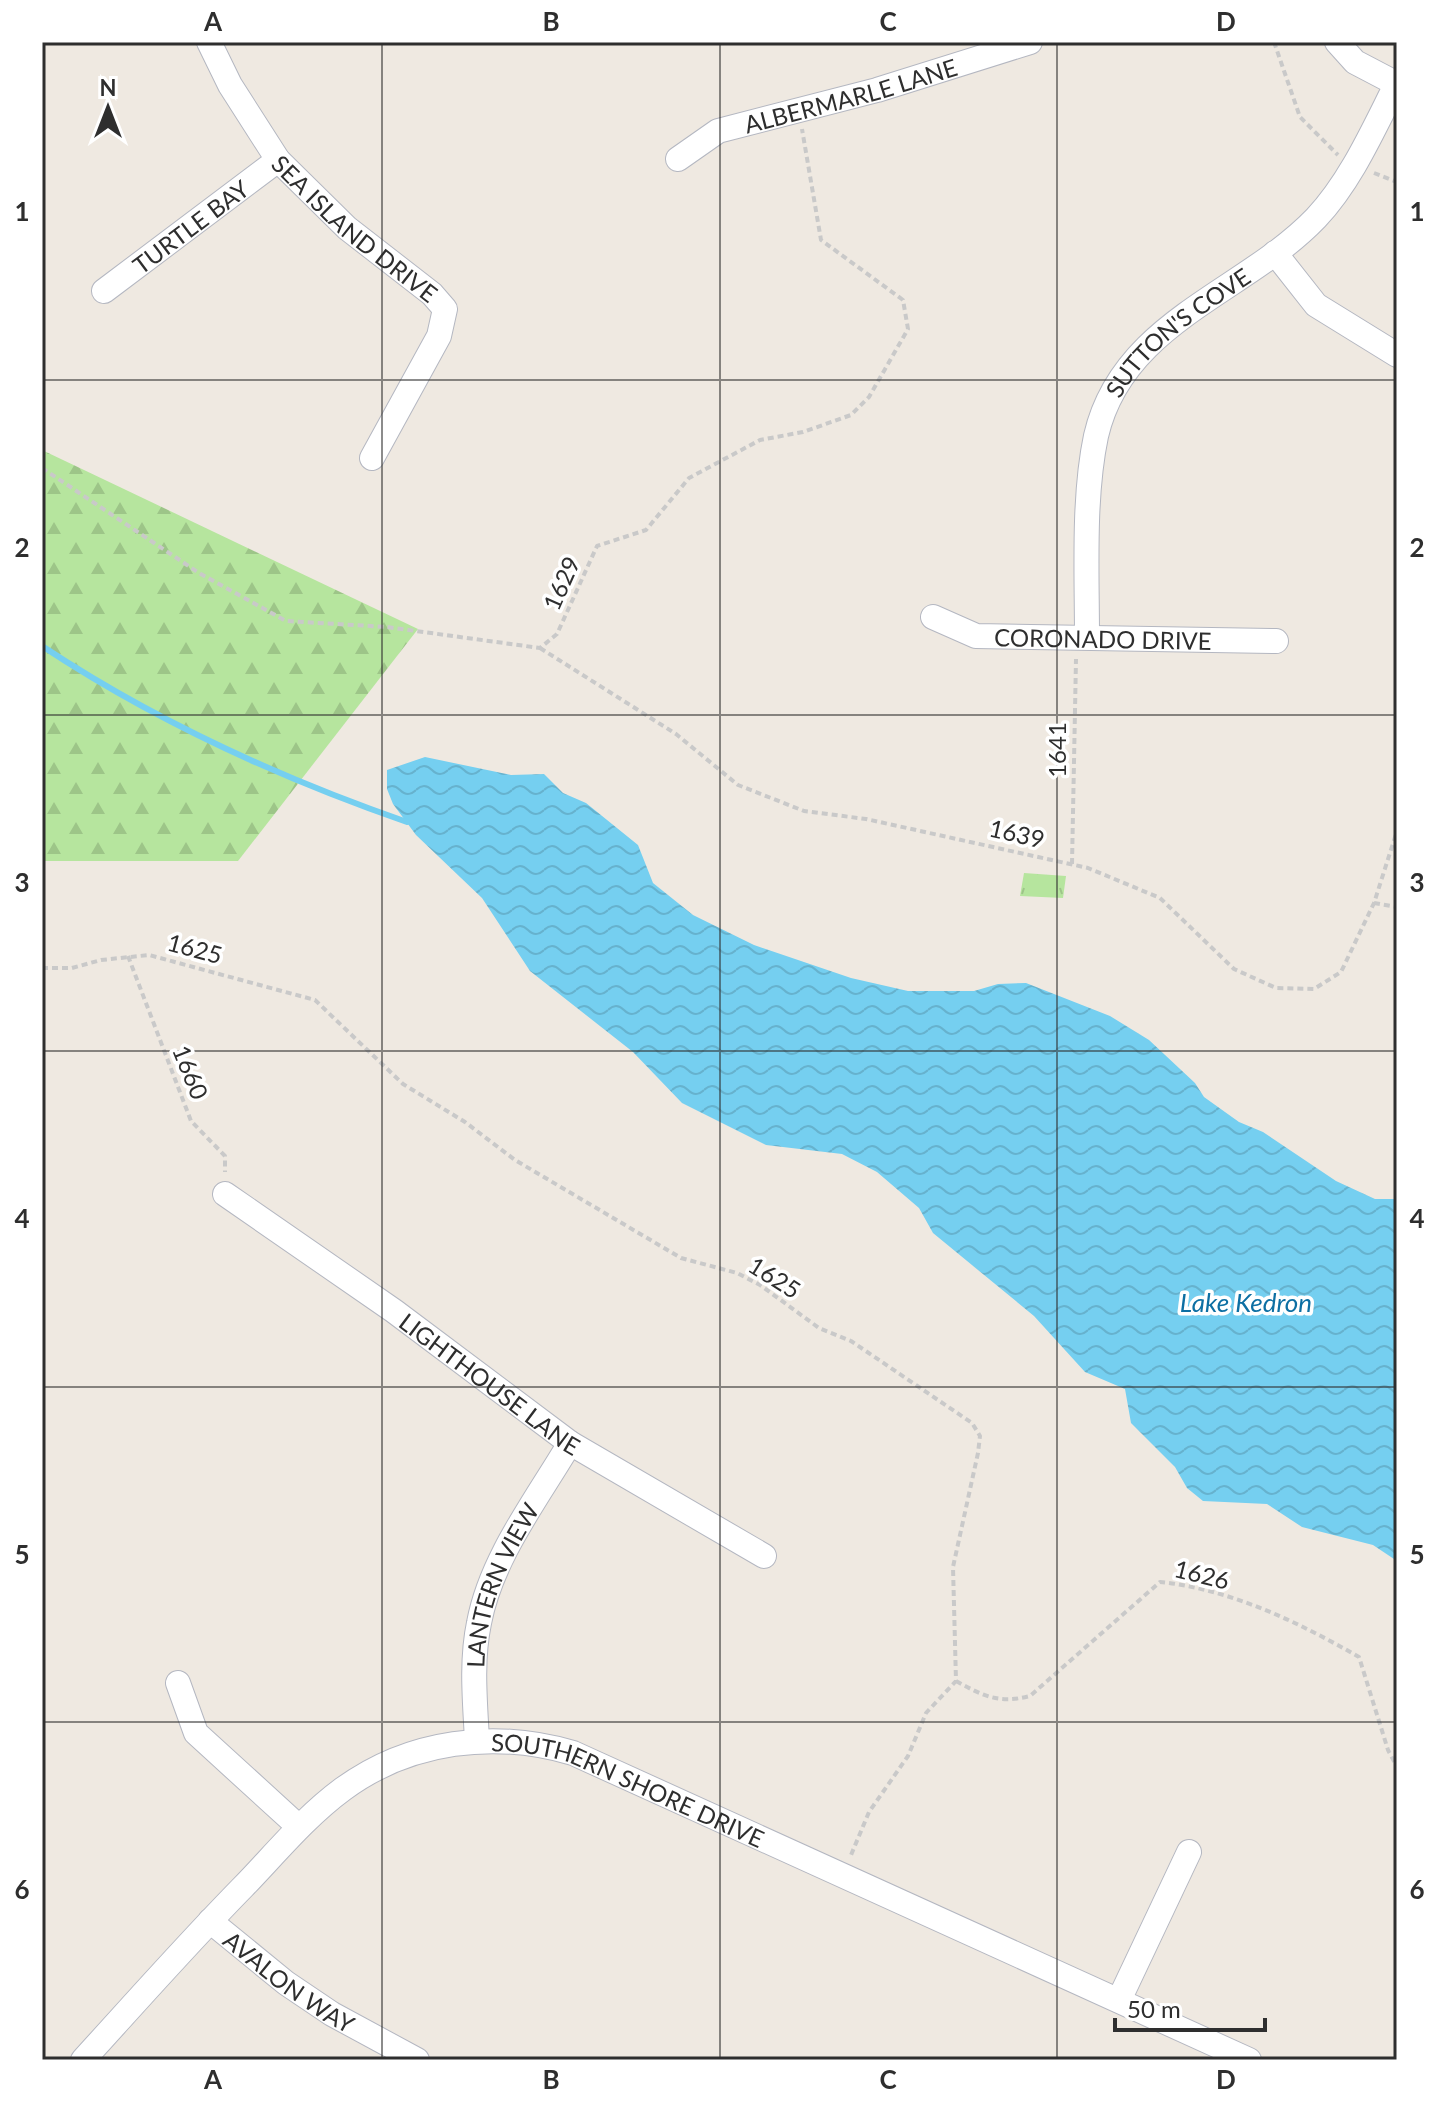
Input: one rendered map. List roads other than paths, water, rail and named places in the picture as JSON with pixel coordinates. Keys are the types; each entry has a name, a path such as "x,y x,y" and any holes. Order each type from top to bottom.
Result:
{"street":[{"name":"SEA ISLAND DRIVE","path":"209,42 230,85 278,160 347,228 432,294 445,309 439,336 372,458"},
{"path":"1337,42 1355,62 1397,83"},
{"name":"ALBERMARLE LANE","path":"678,159 718,131 798,111 1027,43"},
{"name":"SUTTON'S COVE","path":"1082,637 1092,469 1097,435 1106,408 1128,368 1155,336 1275,253 1321,211 1336,194 1397,83"},
{"name":"TURTLE BAY","path":"104,291 278,160"},
{"path":"1275,253 1316,305 1397,355"},
{"name":"CORONADO DRIVE","path":"933,617 976,636 1276,641"},
{"name":"LIGHTHOUSE LANE","path":"225,1194 394,1311 570,1443 764,1556"},
{"name":"LANTERN VIEW","path":"477,1740 476,1644 487,1591 513,1538 570,1443"},
{"path":"178,1683 196,1733 299,1827"},
{"name":"SOUTHERN SHORE DRIVE","path":"83,2060 299,1827 342,1790 372,1771 408,1755 477,1740 534,1742 573,1753 1249,2060"},
{"path":"1119,2000 1189,1852"},
{"name":"AVALON WAY","path":"210,1921 309,1999 417,2060"}],"water":[{"name":"Lake Kedron","path":"425,757 511,775 544,774 563,793 586,803 638,845 653,883 693,915 754,945 851,978 908,991 974,991 998,984 1026,983 1110,1016 1149,1040 1195,1083 1204,1097 1239,1122 1263,1132 1336,1181 1375,1199 1397,1199 1397,1561 1373,1545 1302,1527 1267,1504 1203,1501 1187,1488 1175,1467 1131,1423 1125,1389 1085,1372 1034,1316 933,1233 919,1208 877,1172 842,1154 766,1145 682,1103 633,1052 530,971 482,898 416,835 393,804 387,789 387,770"}],"waterway":[{"path":"42,646 173,723 312,786 407,822"}]}
